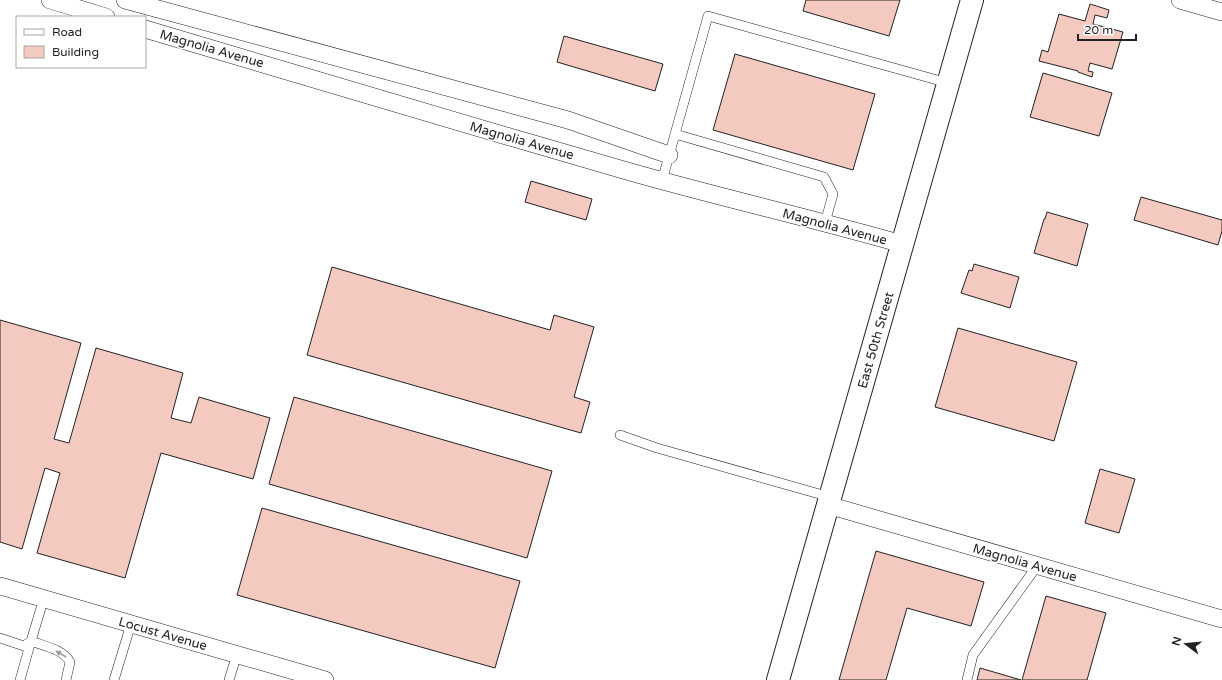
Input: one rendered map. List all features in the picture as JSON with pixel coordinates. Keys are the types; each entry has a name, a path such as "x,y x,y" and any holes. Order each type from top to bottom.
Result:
{"main road":[{"name":"East 50th Street","path":"778,680 972,0"}],"street":[{"path":"50,0 103,16"},
{"path":"125,0 568,120 669,155"},
{"path":"1180,0 1222,12"},
{"name":"Magnolia Avenue","path":"146,29 662,181 902,244"},
{"name":"Magnolia Avenue","path":"829,501 1037,566 1222,619"},
{"name":"Locust Avenue","path":"0,586 325,680"}],"lane":[{"path":"662,181 708,16 948,83"},
{"path":"675,134 824,177 833,194 825,223"},
{"path":"620,435 657,448 829,501"},
{"path":"967,680 973,655 1037,566"},
{"path":"20,680 44,598"},
{"path":"114,680 131,624"},
{"path":"0,638 24,646 32,641"},
{"path":"32,641 62,653 68,658 70,662 66,680"},
{"path":"229,680 237,654"}],"building":[{"path":"806,0 900,0 889,36 803,11"},
{"path":"1090,4 1109,10 1107,18 1095,15 1093,24 1123,32 1112,69 1090,63 1088,71 1093,72 1092,77 1078,71 1039,61 1042,50 1048,52 1059,14 1085,21"},
{"path":"564,36 663,64 655,91 557,62"},
{"path":"735,54 875,94 853,170 713,130"},
{"path":"1043,73 1112,93 1099,136 1030,117"},
{"path":"531,181 592,199 586,220 525,202"},
{"path":"1141,197 1222,220 1222,231 1218,245 1134,220"},
{"path":"1047,212 1088,224 1077,266 1034,253"},
{"path":"974,264 1019,277 1010,308 961,293 969,270 972,271"},
{"path":"332,267 550,330 554,315 594,327 574,397 590,402 581,433 307,355"},
{"path":"0,320 81,343 54,439 69,443 96,348 183,373 171,418 191,423 199,397 270,418 253,479 161,453 125,578 37,553 60,473 45,468 22,549 0,542"},
{"path":"958,328 1077,362 1054,441 935,407"},
{"path":"294,397 552,471 527,558 269,484"},
{"path":"1100,469 1135,479 1119,533 1085,523"},
{"path":"262,508 520,581 495,668 237,595"},
{"path":"876,551 984,582 971,626 907,608 886,680 839,680"},
{"path":"1046,596 1106,613 1087,680 1022,680"},
{"path":"980,668 1021,680 977,680"}]}
